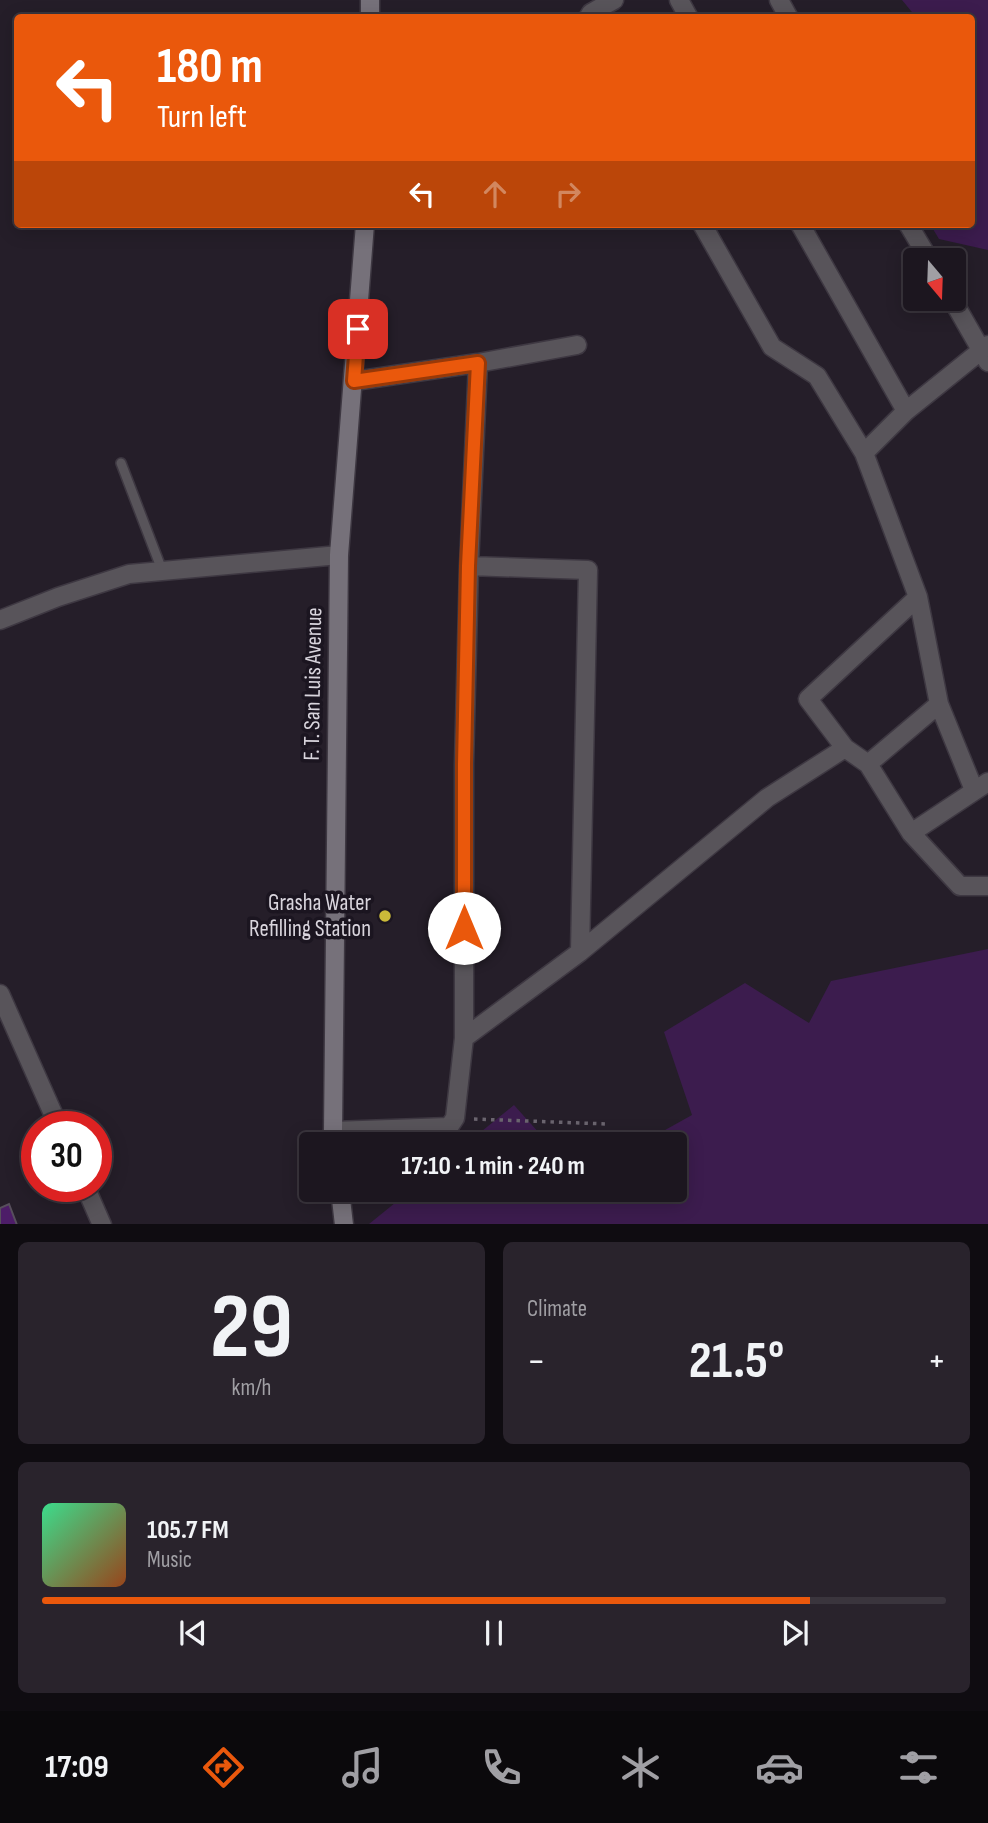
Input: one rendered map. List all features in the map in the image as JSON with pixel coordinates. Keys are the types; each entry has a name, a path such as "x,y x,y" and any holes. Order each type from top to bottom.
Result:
{"main road":[{"name":"F. T. San Luis Avenue","path":"334,1132 339,555 365,228"},
{"path":"341,1202 344,1224"}],"street":[{"path":"590,14 614,0"},
{"path":"704,228 772,347 817,376 864,453 918,597 939,705 981,786 911,833"},
{"path":"802,228 906,411"},
{"path":"910,228 922,248"},
{"path":"864,453 906,411 986,353 960,312"},
{"path":"354,381 577,345"},
{"path":"397,1132 449,1127 455,1118 464,1038 464,764 468,566 478,363"},
{"path":"0,620 58,597 129,574 339,555"},
{"path":"468,566 588,570 580,952"},
{"path":"918,597 808,699 845,747 868,764 911,833 960,886 984,883"},
{"path":"868,764 939,705"},
{"path":"464,1038 580,952 767,797 845,747"},
{"path":"0,994 52,1111"},
{"path":"92,1202 102,1224"}],"lane":[{"path":"121,463 162,570"}],"path":[{"path":"455,1118 607,1124"}],"shaded area":[{"path":"902,0 988,0 988,250 939,239 932,228 975,228 975,14 914,14"},
{"path":"988,949 988,1224 369,1224 396,1202 687,1202 687,1132 662,1132 692,1115 664,1032 745,983 809,1023 831,981"},
{"path":"514,1105 538,1132 481,1132"}],"building":[{"path":"9,1204 17,1224 0,1224 0,1208"}],"place":[{"name":"Grasha Water Refilling Station","path":"385,916"}],"route":[{"path":"358,329 354,381 478,363 468,566 464,928"}]}
